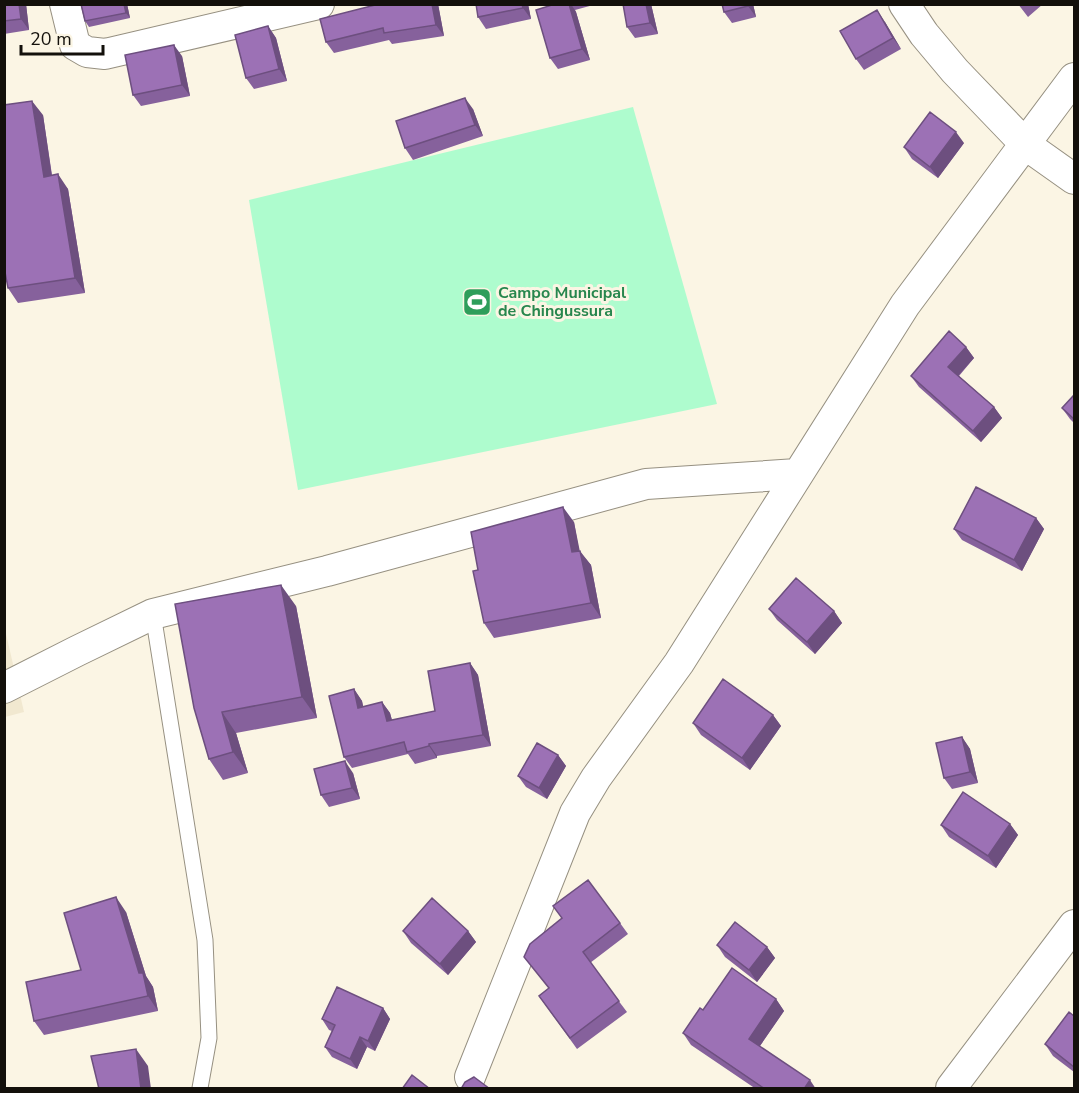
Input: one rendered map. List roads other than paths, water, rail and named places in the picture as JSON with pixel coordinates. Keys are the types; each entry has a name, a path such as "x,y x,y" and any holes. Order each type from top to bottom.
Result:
{"street":[{"path":"65,4 75,45 87,52 105,54 318,4"},
{"path":"904,4 924,34 955,71 1026,145 1074,179"},
{"path":"470,1077 575,813 596,778 679,663 905,305 1074,78"},
{"path":"4,688 153,614 338,568 646,484 797,474"},
{"path":"951,1089 1074,925"}],"lane":[{"path":"153,614 205,940 209,1038 200,1089"}],"place":[{"name":"Campo Municipal de Chingussura","path":"477,302"}]}
